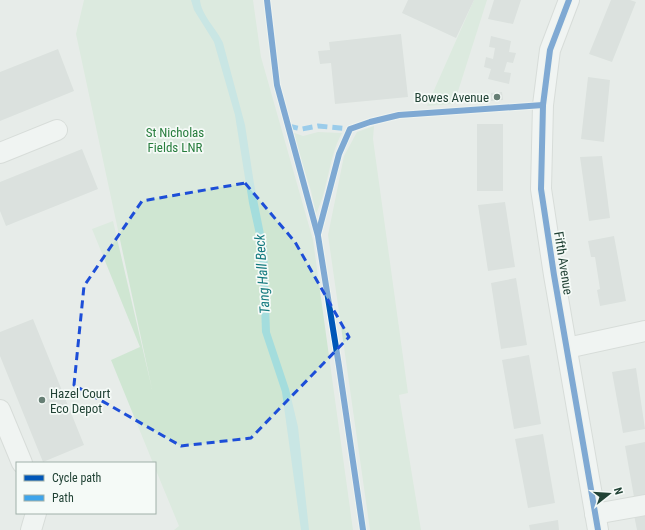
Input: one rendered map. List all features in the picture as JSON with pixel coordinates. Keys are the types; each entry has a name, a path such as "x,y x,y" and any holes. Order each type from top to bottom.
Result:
{"street":[{"name":"Fifth Avenue","path":"570,0 550,50 543,105 541,189 596,522"},
{"path":"0,153 57,130"},
{"path":"567,348 645,330"},
{"path":"0,410 22,462"},
{"path":"596,522 645,505"},
{"path":"30,530 36,514"}],"highlighted area":[{"path":"245,183 295,242 349,337 251,438 181,446 74,385 84,286 142,201"}],"green space":[{"name":"St Nicholas Fields LNR","path":"84,0 253,0 261,57 313,240 353,530 174,530 179,526 156,470 156,462 153,462 111,360 140,347 92,229 113,221 152,389 76,34"},
{"path":"474,0 487,0 454,104 427,106"},
{"path":"374,126 373,139 408,393 399,395 421,530 370,530 328,235 344,156 357,132"},
{"path":"292,132 303,136 318,132 342,133 337,143 324,194 316,214 311,191"}],"water":[{"name":"Tang Hall Beck","path":"191,0 200,0 206,17 223,43 245,125 254,184 267,249 270,332 289,389 298,427 309,530 301,530 282,392 262,332 259,248 249,203 235,115 214,42 194,10"}],"building":[{"path":"408,0 474,0 456,38 402,13"},
{"path":"494,0 521,0 513,24 488,19"},
{"path":"611,0 630,0 636,2 612,62 589,54"},
{"path":"401,34 408,97 335,104 331,63 320,64 318,51 330,50 329,42"},
{"path":"491,36 511,41 509,52 516,53 513,63 507,62 504,72 511,73 509,84 488,79 491,69 484,67 486,57 493,59 495,48 489,47"},
{"path":"58,49 74,91 0,121 0,72"},
{"path":"588,77 610,80 604,142 581,139"},
{"name":"Bowes Avenue","path":"502,92 503,100 491,101 491,93"},
{"path":"477,124 503,124 503,191 477,191"},
{"path":"82,149 98,189 6,226 0,211 0,182"},
{"path":"602,156 610,218 589,221 580,157"},
{"path":"505,202 515,267 488,271 478,205"},
{"path":"614,236 626,301 600,306 597,290 600,289 595,257 591,257 588,241"},
{"path":"516,278 527,345 501,349 491,283"},
{"name":"Hazel Court Eco Depot","path":"33,319 84,445 43,462 0,356 0,332"},
{"path":"529,355 541,424 514,429 502,360"},
{"path":"636,368 645,429 623,433 612,372"},
{"path":"543,434 555,503 528,508 515,439"},
{"path":"645,442 645,496 634,497 625,446"},
{"path":"645,513 645,530 637,530 634,515"},
{"path":"558,520 559,530 530,530 529,525"}],"marked path":[{"path":"288,126 302,129 318,126 350,129"}],"cycle path":[{"path":"267,0 277,85 318,236 363,530"},
{"path":"569,0 550,50 543,105 541,189 554,275 598,530"},
{"path":"318,234 339,154 350,129 370,122 399,115 543,105"}],"place":[{"name":"Bowes Avenue","path":"497,97"},
{"name":"Hazel Court Eco Depot","path":"42,400"}]}
